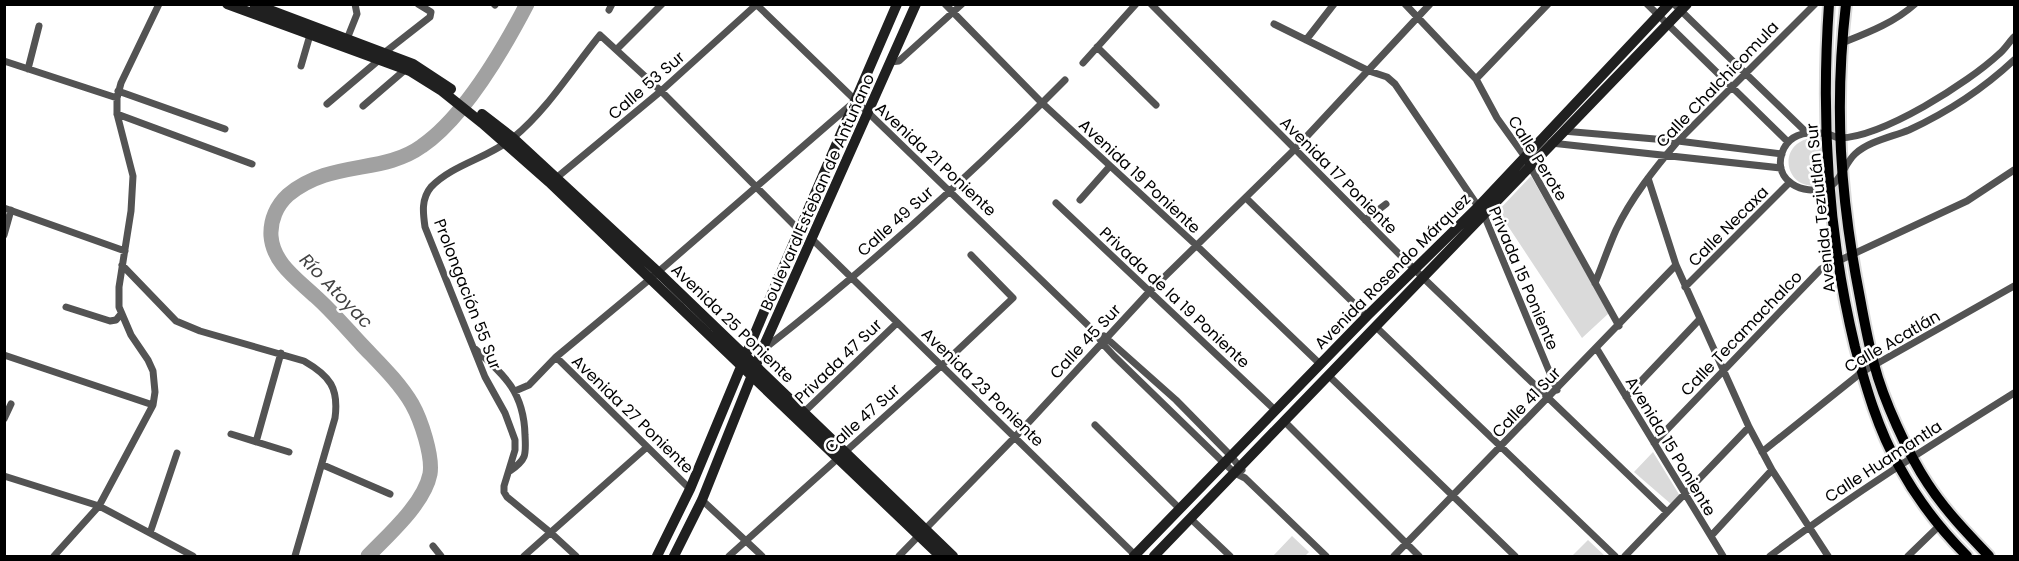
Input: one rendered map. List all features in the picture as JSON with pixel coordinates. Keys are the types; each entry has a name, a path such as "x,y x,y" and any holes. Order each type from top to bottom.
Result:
{"main road":[{"path":"227,4 310,35 413,64 444,88"},
{"path":"254,4 347,39 444,88"},
{"name":"Boulevard Esteban de Antuñano","path":"657,556 690,489 897,4"},
{"name":"Boulevard Esteban de Antuñano","path":"674,556 702,500 762,350 916,4"},
{"name":"Avenida Rosendo Márquez","path":"1528,162 1540,141 1669,4"},
{"name":"Avenida Teziutlán Sur","path":"1829,4 1824,86 1830,187 1837,260 1862,372 1876,414 1899,466 1939,525 1967,556"},
{"name":"Avenida Teziutlán Sur","path":"1846,4 1842,43 1839,138 1841,173 1851,254 1874,366 1912,457 1927,483 1949,514 1989,556"},
{"name":"Avenida Rosendo Márquez","path":"1154,556 1240,473 1284,421 1423,278 1481,211 1528,162 1554,143 1668,24 1681,7"},
{"name":"Avenida 25 Poniente","path":"444,88 510,140 755,370 921,533 940,556"},
{"name":"Avenida Rosendo Márquez","path":"1135,556 1414,269 1481,211"},
{"name":"Avenida 25 Poniente","path":"921,533 953,556"}],"street":[{"path":"54,556 99,506 153,405 155,392 151,365 131,335 121,314 118,299 131,211 133,176 117,114 118,95 159,4"},
{"path":"347,39 357,14 355,4"},
{"path":"327,104 430,17 430,12 418,4"},
{"path":"662,4 617,49 799,230"},
{"name":"Avenida 19 Poniente","path":"945,4 1042,103 1196,245 1320,364"},
{"path":"890,62 899,61 962,4"},
{"path":"1083,63 1136,4"},
{"name":"Avenida 17 Poniente","path":"1151,4 1423,278 1667,512"},
{"path":"1306,40 1334,4"},
{"name":"Calle Perote","path":"1405,4 1476,80 1497,118 1528,162 1619,326"},
{"name":"Calle 45 Sur","path":"899,556 1015,437 1150,291 1295,149 1430,4"},
{"path":"1476,80 1548,4"},
{"path":"1647,4 1788,142"},
{"name":"Calle Chalchicomula","path":"1595,283 1616,230 1648,178 1665,156 1815,4"},
{"path":"1842,43 1880,27 1915,4"},
{"name":"Avenida 21 Poniente","path":"757,5 1097,334 1176,400 1240,473 1326,556"},
{"name":"Calle 53 Sur","path":"553,180 661,91 757,5"},
{"path":"1681,7 1806,132"},
{"name":"Privada 15 Poniente","path":"1274,24 1369,71 1387,77 1395,84 1481,211 1557,390"},
{"path":"28,69 39,26"},
{"path":"301,66 310,35"},
{"name":"Prolongación 55 Sur","path":"551,533 504,492 515,450 515,440 506,413 485,377 425,227 424,201 429,189 442,178 510,140 534,119 600,35 617,49"},
{"path":"2013,41 1975,73 1904,116 1859,134 1839,138 1806,132 1788,142 1782,154 1781,168 1789,183 1806,190 1830,187 1855,154 1865,147 1909,130 1972,95 2014,60"},
{"path":"1097,47 1156,105"},
{"path":"4,61 225,129"},
{"path":"363,106 406,69"},
{"name":"Calle 49 Sur","path":"762,350 852,278 950,190 1065,80"},
{"path":"515,391 529,385 556,357 855,101"},
{"path":"117,114 252,164"},
{"path":"1904,116 1909,130"},
{"path":"1551,130 1678,141 1782,154"},
{"path":"1540,141 1781,168"},
{"path":"1080,200 1110,166"},
{"name":"Calle Tecamachalco","path":"1654,443 1816,273 1837,260 1967,201 2014,170"},
{"path":"1648,178 1676,265 1749,427 1772,471 1828,556"},
{"name":"Calle Necaxa","path":"1685,287 1789,183"},
{"path":"1246,198 1367,316"},
{"name":"Privada de la 19 Poniente","path":"1056,203 1275,410"},
{"path":"1365,220 1386,204"},
{"path":"4,235 8,209 125,250"},
{"name":"Avenida 23 Poniente","path":"812,240 1135,556"},
{"name":"Calle 47 Sur","path":"729,556 941,366 1013,298 971,255"},
{"path":"123,265 176,321 200,332 304,361 317,368 328,379 335,392 337,404 335,418 295,556"},
{"name":"Calle 41 Sur","path":"1394,556 1676,265"},
{"name":"Calle Acatlán","path":"1762,452 1862,372 2014,286"},
{"path":"66,307 110,321 116,320 121,314"},
{"path":"1626,397 1699,320"},
{"name":"Privada 47 Sur","path":"801,416 897,323"},
{"path":"1376,327 1615,556"},
{"name":"Avenida 21 Poniente","path":"1104,340 1227,459"},
{"path":"473,348 496,367 515,391 525,417 526,453 522,462 510,471"},
{"name":"Avenida 15 Poniente","path":"1597,349 1723,556"},
{"path":"256,442 281,353"},
{"path":"4,355 153,405"},
{"name":"Avenida 27 Poniente","path":"556,357 690,489"},
{"path":"1329,376 1515,556"},
{"name":"Calle Huamantla","path":"1770,556 1912,457 2014,393"},
{"path":"4,419 11,404"},
{"path":"1284,421 1419,556"},
{"path":"1095,425 1180,509"},
{"path":"1625,556 1749,427"},
{"path":"231,434 289,452"},
{"path":"524,556 647,447"},
{"path":"150,533 177,453"},
{"path":"323,465 390,494"},
{"path":"1711,536 1772,471"},
{"path":"4,476 99,506 193,556"},
{"path":"702,500 762,556"},
{"path":"1191,519 1230,556"},
{"path":"1908,556 1939,525"},
{"path":"551,533 576,556"},
{"path":"433,546 441,556"}],"shaded area":[{"path":"1811,138 1823,140 1827,182 1814,186 1803,184 1795,178 1790,169 1789,160 1792,150 1799,143"},
{"path":"1531,176 1609,313 1582,338 1498,211"},
{"path":"1653,452 1680,496 1671,504 1634,472"},
{"path":"1292,536 1309,552 1305,556 1273,556"},
{"path":"1588,540 1605,556 1572,556"}],"waterway":[{"name":"Río Atoyac","path":"368,556 421,497 430,474 426,438 412,404 395,381 281,262 271,236 273,219 284,199 305,184 339,171 374,165 407,155 438,133 453,118 481,81 527,4"}]}
